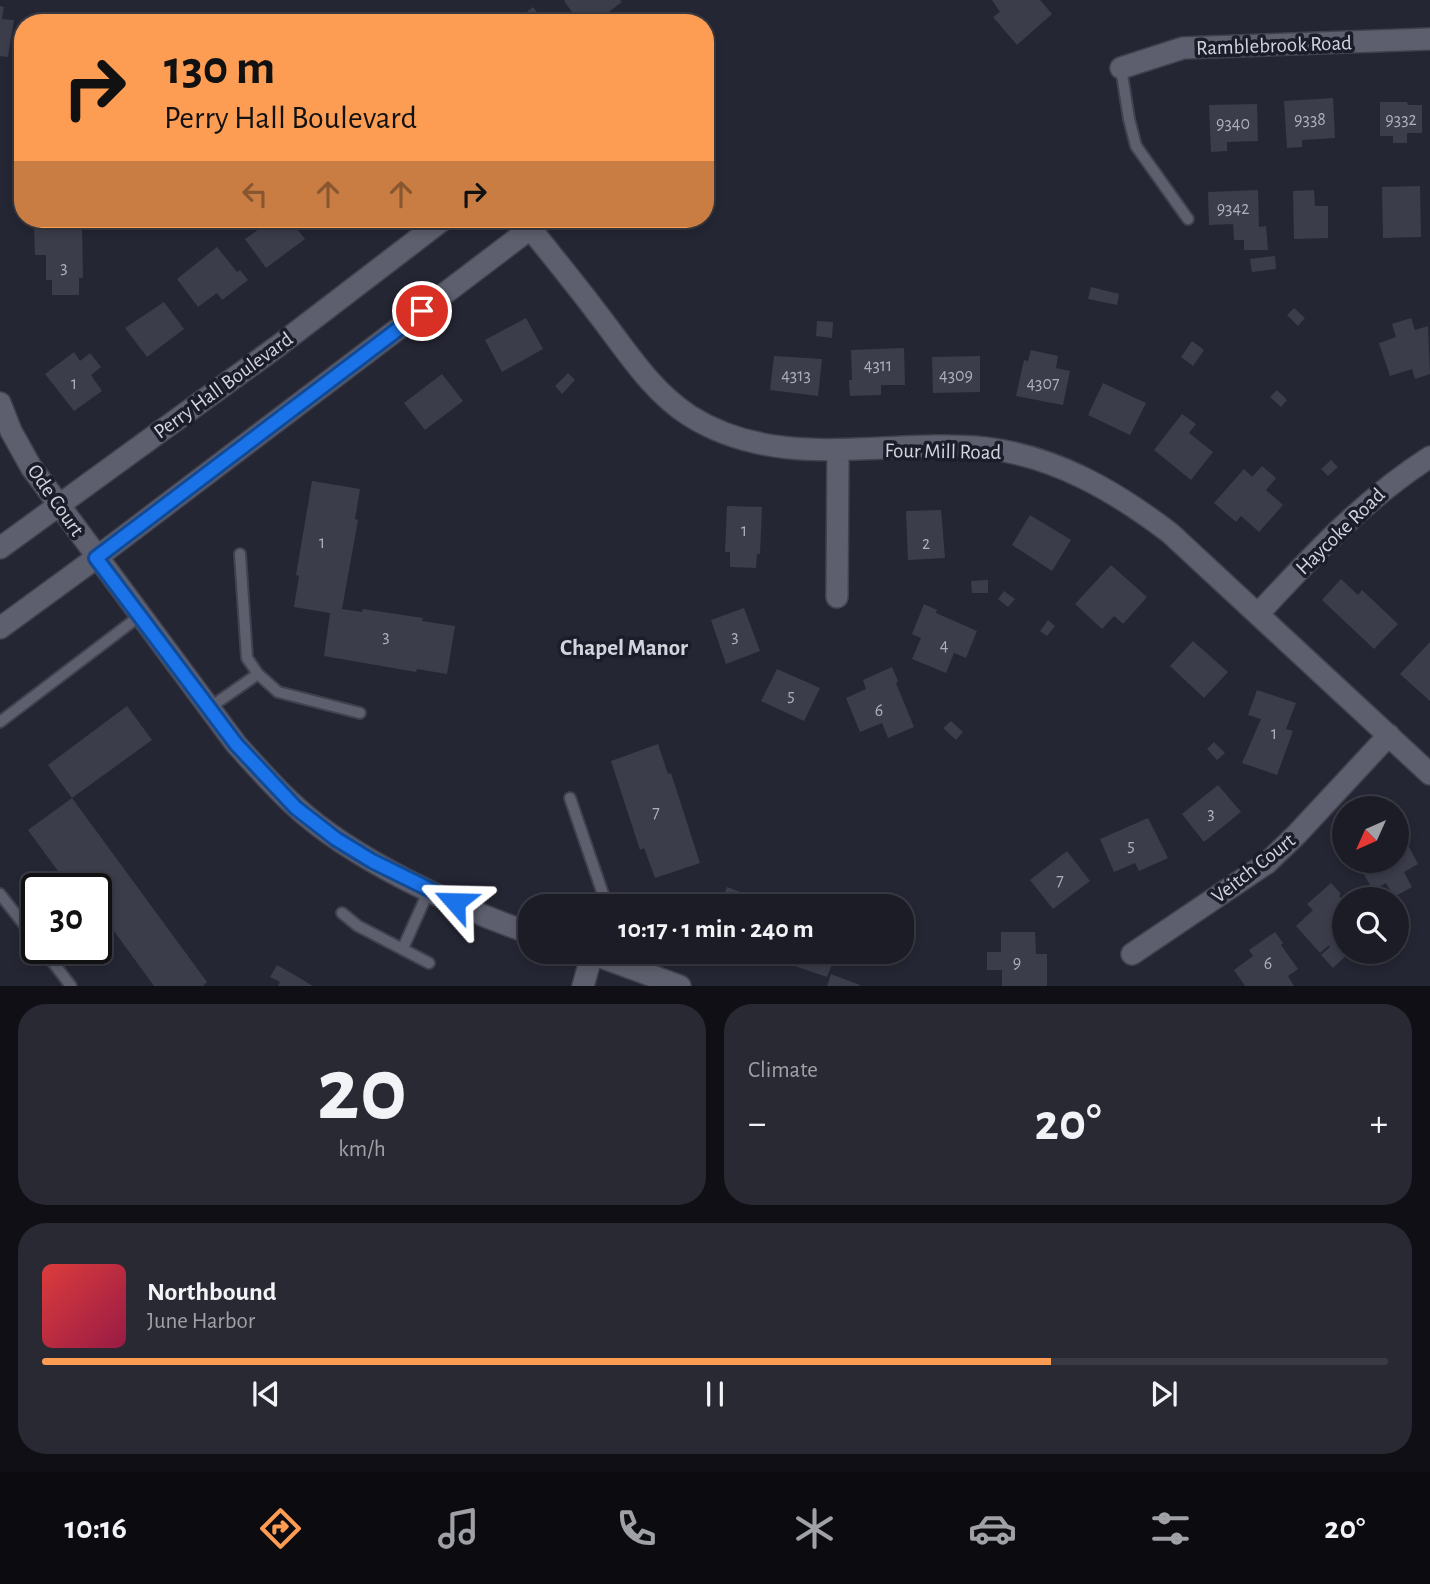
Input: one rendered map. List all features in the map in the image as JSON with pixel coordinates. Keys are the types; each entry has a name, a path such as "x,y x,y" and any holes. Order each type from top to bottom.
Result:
{"street":[{"name":"Ramblebrook Road","path":"1121,68 1183,48 1430,39"},
{"name":"Perry Hall Boulevard","path":"0,548 278,346 432,228"},
{"path":"0,628 96,558 524,228"},
{"name":"Four Mill Road","path":"536,228 642,371 666,398 689,415 719,432 753,443 838,452 920,447 983,448 1013,453 1072,471 1133,505 1170,533 1430,774"},
{"name":"Ode Court","path":"0,403 11,431 31,467 96,558 236,744 296,808 348,846 429,890 518,929"},
{"path":"837,597 838,452"},
{"name":"Haycoke Road","path":"1258,614 1378,492 1430,457"},
{"name":"Veitch Court","path":"1132,954 1266,863 1297,834 1389,735"},
{"path":"583,985 588,964"},
{"path":"621,964 680,985"}],"lane":[{"path":"1121,68 1136,146 1188,219"},
{"path":"240,554 247,658 258,674 278,692 360,713"},
{"path":"0,722 141,615"},
{"path":"209,708 258,674"},
{"path":"570,798 603,894"},
{"path":"402,948 429,890"},
{"path":"0,894 21,921"},
{"path":"342,913 358,926 429,962"},
{"path":"55,964 71,985"}],"building":[{"path":"992,0 1040,0 1052,14 1017,45 993,17 1000,12"},
{"path":"564,1 622,2 606,14 573,14"},
{"path":"0,6 4,7 2,19 14,20 8,57 0,56"},
{"path":"533,7 538,14 524,14"},
{"path":"1333,98 1335,138 1302,140 1302,147 1287,148 1284,101"},
{"path":"1380,102 1422,105 1422,133 1407,133 1407,143 1393,143 1393,136 1380,136"},
{"path":"1257,104 1258,141 1227,142 1227,151 1211,152 1209,105"},
{"path":"1420,186 1421,237 1383,238 1382,187"},
{"path":"1258,190 1259,227 1266,226 1268,250 1244,250 1244,240 1234,240 1233,224 1209,225 1208,192"},
{"path":"1314,190 1315,206 1328,206 1328,238 1294,239 1293,191"},
{"path":"34,228 82,228 83,278 79,278 79,295 52,295 52,280 46,280 46,255 35,255"},
{"path":"260,228 296,228 305,239 266,268 245,239"},
{"path":"217,247 237,272 240,270 248,280 222,300 217,293 198,307 177,279"},
{"path":"1275,256 1276,269 1252,272 1250,259"},
{"path":"1091,287 1119,294 1117,305 1088,299"},
{"path":"164,302 184,329 147,357 125,328"},
{"path":"1294,308 1305,318 1298,326 1287,315"},
{"path":"526,318 543,349 502,372 485,340"},
{"path":"1411,318 1415,330 1428,326 1430,374 1415,379 1412,369 1390,376 1379,343 1396,337 1392,324"},
{"path":"817,321 833,322 832,338 816,336"},
{"path":"1192,341 1204,350 1193,366 1181,357"},
{"path":"904,348 905,385 881,385 881,395 850,396 851,350"},
{"path":"1031,350 1058,356 1056,368 1070,371 1063,405 1016,396 1024,360 1028,361"},
{"path":"74,352 80,361 90,353 101,367 91,375 102,391 74,411 45,374"},
{"path":"774,356 822,359 818,396 770,390"},
{"path":"980,356 980,392 933,393 932,357"},
{"path":"568,373 575,380 562,394 555,386"},
{"path":"442,374 463,401 425,430 404,403"},
{"path":"1103,383 1146,403 1130,435 1088,415"},
{"path":"1277,390 1287,400 1281,407 1270,397"},
{"path":"1182,414 1196,424 1189,433 1213,452 1191,480 1154,450"},
{"path":"1331,460 1338,467 1328,476 1321,469"},
{"path":"1262,466 1276,478 1266,490 1283,505 1259,532 1241,516 1236,522 1214,503 1244,469 1252,477"},
{"path":"312,481 360,489 355,519 358,520 342,609 362,612 363,609 423,618 422,621 455,626 447,674 417,669 416,672 324,656 330,613 294,607 299,576 296,575"},
{"path":"727,506 762,507 760,554 757,554 756,568 730,567 730,552 725,552"},
{"path":"941,510 945,558 908,560 906,511"},
{"path":"1030,515 1071,540 1052,571 1012,545"},
{"path":"1111,565 1147,597 1123,624 1114,616 1102,629 1075,604"},
{"path":"1341,579 1358,595 1362,590 1398,624 1374,649 1322,600"},
{"path":"988,580 988,593 972,593 971,581"},
{"path":"1004,591 1015,599 1008,607 998,599"},
{"path":"924,604 937,610 936,613 977,631 966,658 954,653 946,673 912,659 921,638 912,634"},
{"path":"744,608 760,651 726,664 711,620"},
{"path":"1048,620 1055,626 1047,636 1040,631"},
{"path":"619,636 630,641 624,654 613,649"},
{"path":"1193,641 1228,672 1204,698 1170,666"},
{"path":"1430,642 1430,701 1400,674"},
{"path":"892,667 914,727 888,738 882,723 860,732 846,698 866,689 863,680"},
{"path":"777,669 820,688 804,721 761,701"},
{"path":"1257,690 1296,703 1286,729 1293,731 1277,775 1242,763 1261,719 1248,715"},
{"path":"127,706 152,740 72,798 48,765"},
{"path":"951,721 963,732 956,740 943,728"},
{"path":"1214,742 1225,753 1217,760 1207,749"},
{"path":"658,744 668,774 671,773 700,863 655,878 644,848 640,850 611,761"},
{"path":"1218,785 1241,812 1204,842 1182,814"},
{"path":"72,798 207,982 203,986 154,986 112,928 112,873 59,873 28,830"},
{"path":"1148,818 1168,858 1139,871 1135,863 1114,872 1100,839"},
{"path":"1409,847 1418,864 1409,869"},
{"path":"1067,851 1090,881 1053,909 1030,880"},
{"path":"1363,873 1405,873 1412,887 1388,887 1386,883 1371,887"},
{"path":"1331,883 1335,887 1332,887 1332,964 1337,964 1333,968 1321,955 1329,945 1320,953 1296,926 1313,910 1307,904"},
{"path":"727,887 745,894 724,894"},
{"path":"1001,932 1035,932 1036,954 1047,954 1047,986 1002,986 1002,970 987,970 987,952 1001,952"},
{"path":"1275,932 1298,969 1288,976 1294,986 1245,986 1234,970 1253,956 1249,950"},
{"path":"789,964 832,964 827,977"},
{"path":"277,965 313,986 278,986 280,982 270,977"},
{"path":"831,974 860,985 860,986 827,986"}],"district":[{"name":"Chapel Manor","path":"624,647"}],"route":[{"path":"422,311 96,558 236,744 296,808 336,839 372,861 455,902"}]}
